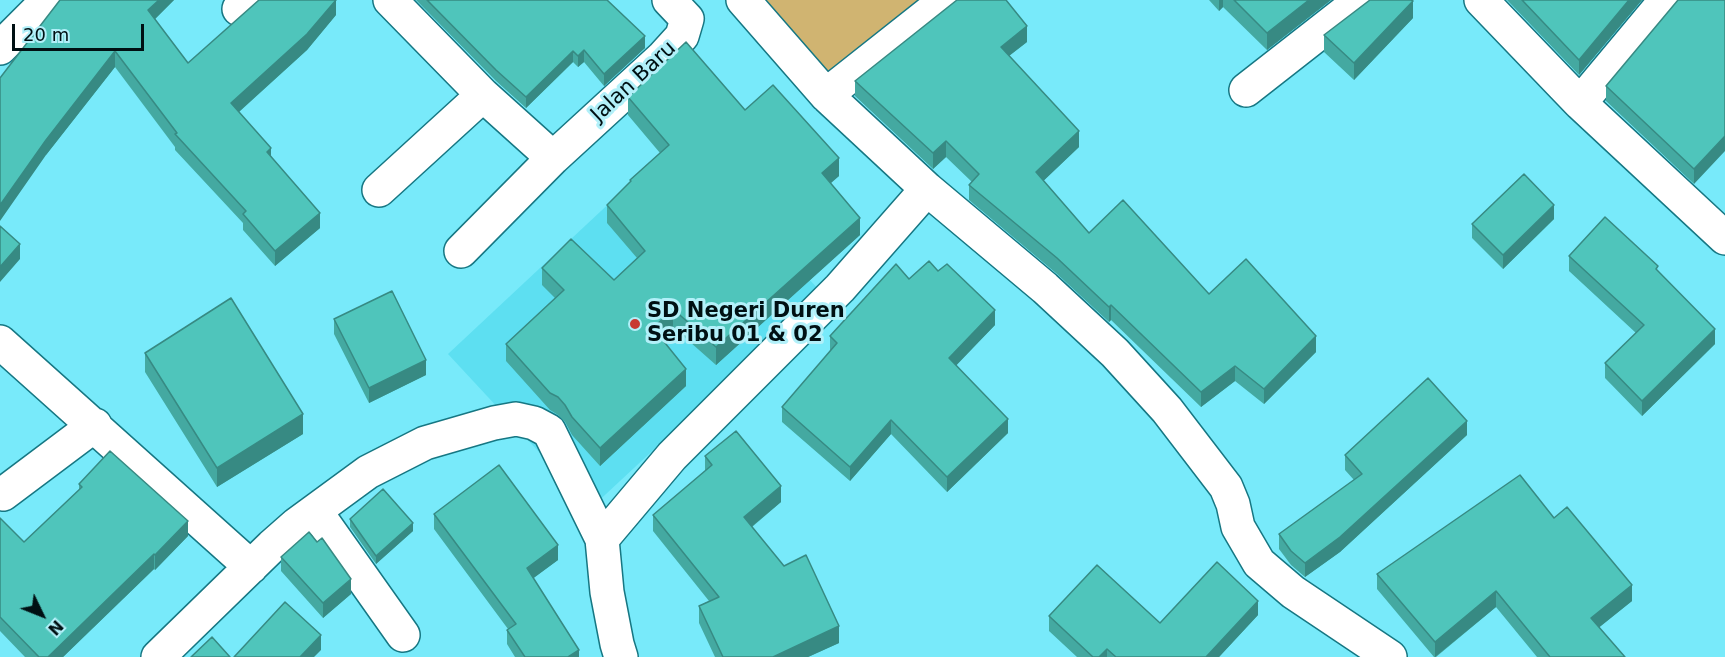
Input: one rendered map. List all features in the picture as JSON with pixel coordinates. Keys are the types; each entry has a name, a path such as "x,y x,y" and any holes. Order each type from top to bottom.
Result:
{"street":[{"path":"0,48 48,0"},
{"path":"390,0 483,95 553,158"},
{"name":"Jalan Baru","path":"461,251 553,158 662,58 682,36 687,19 669,0"},
{"path":"743,0 826,95 927,189 1045,288 1115,353 1167,410 1226,487 1233,504 1238,527 1259,563 1293,592 1390,657"},
{"path":"826,95 946,0"},
{"path":"1246,90 1361,0"},
{"path":"1481,0 1580,103 1720,225"},
{"path":"1580,103 1666,0"},
{"path":"379,190 483,95"},
{"path":"602,539 672,456 840,288 927,189"},
{"path":"0,342 251,567"},
{"path":"158,657 297,524 368,472 425,443 516,419 534,423 549,431 602,539 606,592 621,657"},
{"path":"3,494 95,425"},
{"path":"316,512 403,635"}],"shaded area":[{"path":"735,0 920,0 813,84"},
{"name":"SD Negeri Duren Seribu 01 & 02","path":"678,139 822,293 591,508 448,354"}],"building":[{"path":"60,0 159,0 148,10 188,63 259,0 336,0 307,34 231,103 271,148 267,152 320,213 275,251 243,214 246,211 175,134 177,133 115,51 46,140 0,205 0,78"},
{"path":"427,0 607,0 645,36 604,74 584,50 578,56 573,51 526,97"},
{"path":"957,0 1006,0 1027,26 1001,47 1079,131 1036,172 1089,233 1123,200 1209,294 1246,259 1316,336 1264,389 1235,366 1201,392 1111,305 1109,307 1057,258 969,185 979,174 946,141 933,153 855,81"},
{"path":"1234,0 1309,0 1267,33"},
{"path":"1370,0 1413,1 1354,63 1324,35"},
{"path":"1522,0 1629,0 1579,60"},
{"path":"1678,0 1725,0 1725,136 1694,169 1606,86"},
{"path":"686,42 745,110 773,85 839,158 822,173 860,218 716,347 673,309 653,328 686,369 600,448 572,417 558,397 550,393 506,344 564,290 542,268 571,239 614,280 645,251 607,205 630,180 669,145 628,97"},
{"path":"1524,174 1554,205 1503,255 1472,224"},
{"path":"1605,217 1658,266 1656,269 1715,329 1642,401 1605,363 1644,325 1569,256"},
{"path":"0,226 20,244 0,267"},
{"path":"929,261 938,271 947,264 995,310 949,358 1008,419 947,477 891,420 850,467 782,407 837,343 830,336 896,264 909,279"},
{"path":"392,291 426,360 369,388 334,319"},
{"path":"231,298 303,414 217,468 145,353"},
{"path":"1428,378 1467,421 1340,537 1305,563 1291,551 1279,534 1362,474 1345,455"},
{"path":"736,431 781,486 744,517 784,566 806,555 839,626 773,657 723,657 699,606 719,597 653,515 712,465 705,456"},
{"path":"110,451 188,521 48,657 39,657 0,617 0,518 24,542 82,487 79,484"},
{"path":"499,465 558,545 527,568 579,650 568,657 525,657 507,630 516,624 434,514"},
{"path":"1520,475 1554,518 1567,507 1632,585 1591,618 1625,657 1550,657 1496,591 1435,642 1377,574"},
{"path":"383,489 413,523 376,556 350,519"},
{"path":"309,532 317,542 322,538 351,579 323,603 281,557"},
{"path":"1217,562 1258,601 1206,657 1116,657 1107,649 1099,657 1093,657 1049,616 1097,565 1160,623"},
{"path":"285,602 321,635 300,657 234,657"},
{"path":"212,637 230,657 191,657"}],"place":[{"name":"SD Negeri Duren Seribu 01 & 02","path":"635,324"}]}
